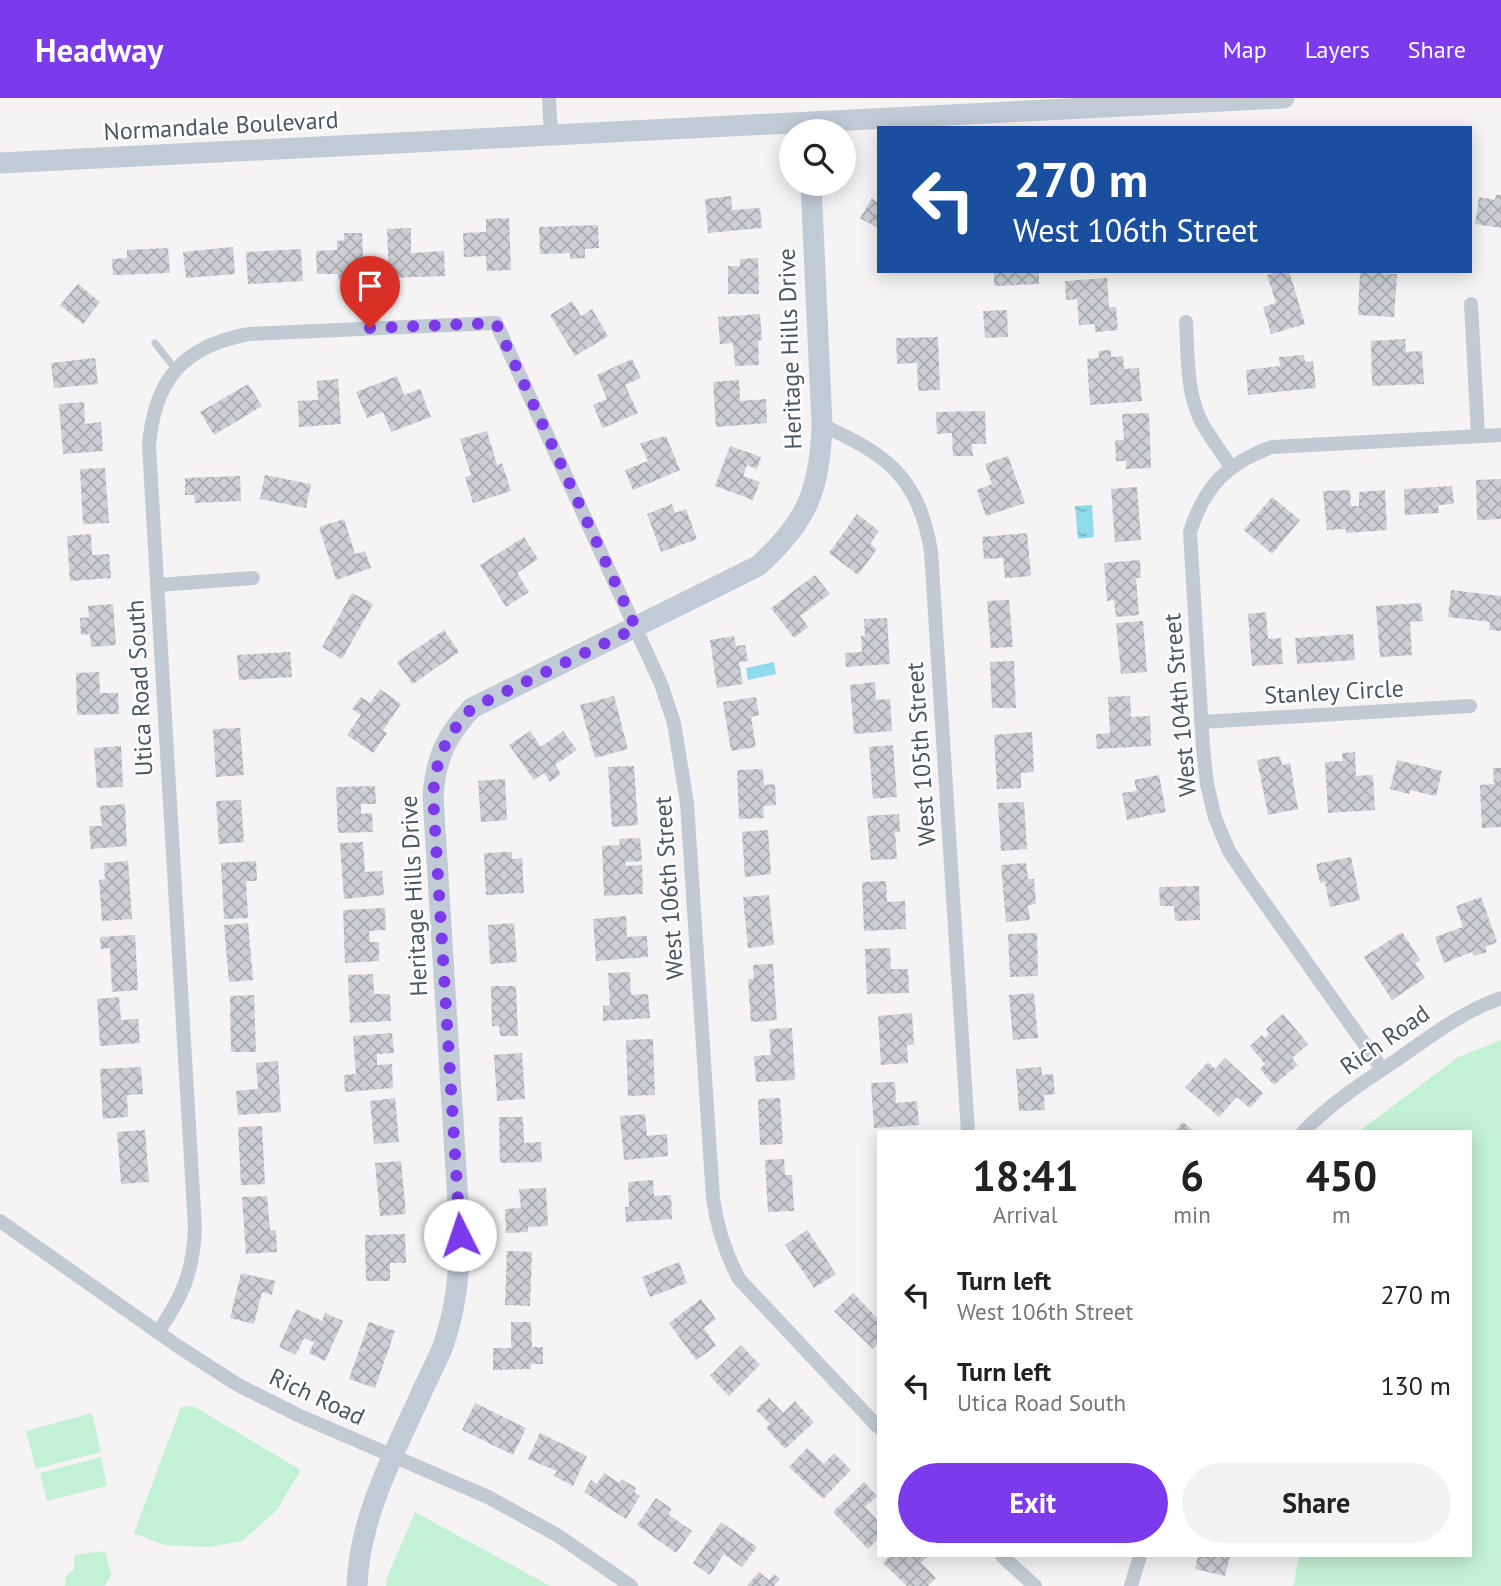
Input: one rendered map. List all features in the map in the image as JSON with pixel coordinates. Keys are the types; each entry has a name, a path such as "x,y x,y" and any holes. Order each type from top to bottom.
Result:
{"street":[{"path":"549,98 551,135"},
{"name":"Normandale Boulevard","path":"856,123 1284,98"},
{"name":"Normandale Boulevard","path":"0,163 551,135 779,127"},
{"name":"Heritage Hills Drive","path":"357,1586 358,1562 366,1521 442,1349 454,1312 460,1273 460,1235 433,796 435,772 443,748 455,726 472,708 758,566 782,544 801,518 815,489 821,457 811,196"},
{"path":"1471,304 1478,436"},
{"path":"1186,322 1189,379 1194,402 1203,424 1231,467 1272,447 1294,444 1501,435"},
{"name":"Utica Road South","path":"158,1332 186,1286 193,1257 195,1228 149,446 151,419 160,391 176,370 197,351 222,339 249,334 496,323"},
{"name":"West 106th Street","path":"496,323 661,684 674,723 682,762 717,1226 726,1253 739,1279 876,1420"},
{"name":"West 105th Street","path":"821,425 882,456 901,476 917,499 926,524 931,551 968,1130"},
{"name":"West 104th Street","path":"1231,467 1213,485 1198,508 1191,532 1201,722 1207,784 1215,818 1229,851 1382,1069"},
{"path":"157,585 253,578"},
{"name":"Stanley Circle","path":"1201,722 1470,706"},
{"name":"Rich Road","path":"1305,1130 1340,1099 1452,1021 1483,1004 1501,998"},
{"name":"Rich Road","path":"0,1221 238,1385 300,1416 488,1497 557,1535 631,1586"},
{"path":"1003,1557 1035,1586"},
{"path":"1131,1586 1140,1557"}],"lane":[{"path":"155,343 176,370"}],"green space":[{"path":"1501,1040 1501,1586 1293,1586 1299,1557 1472,1557 1472,1130 1361,1130 1458,1057"},
{"path":"193,1406 301,1470 276,1511 242,1541 209,1547 164,1545 134,1533 181,1407"},
{"path":"92,1413 101,1452 36,1469 26,1431"},
{"path":"101,1457 107,1486 47,1501 40,1473"},
{"path":"415,1512 550,1586 386,1586 386,1580"},
{"path":"105,1551 111,1575 105,1586 65,1586 66,1576 74,1569 74,1555"}],"water":[{"path":"1092,505 1094,537 1078,539 1075,506"},
{"path":"774,662 776,674 748,680 746,668"}],"building":[{"path":"1496,195 1501,195 1501,228 1475,224 1479,197 1495,200"},
{"path":"731,196 732,210 760,208 762,228 708,233 705,199"},
{"path":"872,198 877,202 877,227 860,218"},
{"path":"509,218 511,270 487,271 486,256 464,257 463,233 486,232 486,219"},
{"path":"598,225 599,248 585,249 585,258 570,259 570,253 540,254 539,227"},
{"path":"411,228 411,253 444,251 445,276 389,278 387,229"},
{"path":"344,233 362,233 364,279 339,280 338,274 317,274 316,251 337,250 337,241 344,240"},
{"path":"233,247 235,274 186,278 183,252"},
{"path":"168,248 170,273 113,275 112,259 127,258 127,250"},
{"path":"301,249 303,281 248,284 246,252"},
{"path":"758,258 759,294 728,294 728,266 740,266 740,259"},
{"path":"994,273 1039,273 1039,284 994,286"},
{"path":"1290,273 1305,324 1271,334 1263,307 1276,303 1267,275"},
{"path":"1360,273 1397,274 1394,317 1358,315"},
{"path":"1107,278 1109,307 1116,307 1118,330 1095,332 1095,324 1079,325 1077,299 1066,300 1065,281"},
{"path":"78,284 100,302 83,324 60,305"},
{"path":"572,301 581,316 592,309 608,336 575,356 550,315"},
{"path":"1007,310 1008,337 985,338 983,311"},
{"path":"760,314 762,340 758,341 759,365 735,366 733,343 720,344 718,317"},
{"path":"938,337 940,390 918,391 917,363 897,364 896,338"},
{"path":"1405,339 1406,352 1422,351 1424,384 1372,386 1371,341"},
{"path":"1111,350 1111,357 1123,356 1124,369 1139,368 1142,401 1090,405 1087,359 1099,358 1098,351"},
{"path":"1304,355 1305,362 1313,361 1316,388 1248,395 1246,370 1280,366 1279,357"},
{"path":"95,358 98,384 54,388 51,363"},
{"path":"632,359 641,378 625,385 638,413 603,428 593,405 607,399 597,375"},
{"path":"397,376 404,395 420,389 431,417 391,432 383,412 367,418 356,392"},
{"path":"338,379 341,424 299,427 298,401 318,400 317,381"},
{"path":"739,380 740,401 766,399 767,423 716,427 713,382"},
{"path":"248,384 262,406 214,435 200,412"},
{"path":"84,402 85,424 101,422 103,451 63,454 59,404"},
{"path":"985,411 986,444 972,444 973,456 953,456 952,433 937,434 936,412"},
{"path":"1149,413 1151,468 1126,469 1126,461 1116,461 1115,440 1124,440 1122,414"},
{"path":"487,431 497,465 502,463 511,491 473,503 465,477 471,475 460,439"},
{"path":"666,436 680,470 633,490 625,470 648,461 640,443"},
{"path":"730,446 761,457 757,469 747,465 743,476 760,482 753,500 715,486"},
{"path":"1008,456 1025,503 986,516 977,490 992,484 985,464"},
{"path":"105,468 109,523 83,524 80,469"},
{"path":"265,475 311,484 306,508 260,499"},
{"path":"240,476 241,501 195,503 194,495 185,495 185,478"},
{"path":"1501,479 1501,519 1477,520 1476,480"},
{"path":"1452,486 1454,504 1438,505 1439,513 1405,515 1404,489"},
{"path":"1137,487 1141,540 1115,542 1111,489"},
{"path":"1350,490 1351,506 1359,506 1359,492 1385,490 1387,530 1346,533 1346,529 1327,530 1323,491"},
{"path":"1272,497 1300,520 1272,554 1244,530"},
{"path":"672,504 675,513 686,509 697,539 661,552 647,514"},
{"path":"857,514 879,531 870,544 877,549 858,575 829,553"},
{"path":"344,519 355,554 365,551 371,568 336,580 319,527"},
{"path":"1027,533 1031,576 1005,578 1003,558 984,559 982,537"},
{"path":"91,534 92,555 109,554 111,578 70,581 67,536"},
{"path":"524,537 538,559 517,573 529,592 506,607 480,565"},
{"path":"1140,560 1141,578 1136,578 1139,615 1116,617 1114,600 1107,601 1104,563"},
{"path":"815,575 830,594 800,616 808,627 794,638 771,608"},
{"path":"1451,590 1501,596 1501,631 1489,630 1490,622 1448,617"},
{"path":"352,593 373,604 342,659 322,647"},
{"path":"1009,600 1013,647 991,648 987,601"},
{"path":"1421,603 1423,621 1410,622 1412,655 1380,657 1376,606"},
{"path":"113,604 116,645 91,647 90,634 81,635 80,618 89,617 88,606"},
{"path":"1266,612 1268,639 1281,638 1283,664 1252,666 1248,614"},
{"path":"887,618 890,664 846,667 845,653 862,652 864,619"},
{"path":"1143,621 1147,672 1121,674 1116,623"},
{"path":"444,630 459,652 413,684 397,662"},
{"path":"1353,634 1355,660 1297,664 1295,638"},
{"path":"734,636 736,646 745,645 748,661 739,662 743,684 717,688 710,640"},
{"path":"290,652 292,677 239,680 237,655"},
{"path":"1014,661 1016,708 992,708 990,662"},
{"path":"99,672 100,693 118,693 119,714 77,715 76,673"},
{"path":"875,682 876,700 890,699 892,731 854,734 850,685"},
{"path":"380,689 401,704 383,730 387,733 373,753 347,735 361,715 352,709 361,697 370,703"},
{"path":"614,696 628,749 595,758 580,705"},
{"path":"1130,696 1131,717 1150,716 1151,746 1097,749 1096,734 1110,733 1108,697"},
{"path":"756,697 759,715 751,717 756,747 731,751 723,702"},
{"path":"240,728 244,775 216,777 213,729"},
{"path":"530,731 541,747 563,731 577,750 555,765 561,774 550,782 544,773 534,780 509,745"},
{"path":"1032,732 1034,772 1021,773 1021,788 997,789 994,735"},
{"path":"893,745 897,797 873,799 869,747"},
{"path":"121,746 123,787 97,788 94,748"},
{"path":"1355,752 1356,776 1373,775 1375,810 1328,813 1325,762 1343,761 1342,753"},
{"path":"1280,756 1282,765 1290,763 1298,809 1268,815 1257,760"},
{"path":"1397,760 1442,771 1436,796 1390,789"},
{"path":"634,766 638,825 612,827 608,767"},
{"path":"1493,768 1501,768 1501,827 1482,828 1480,785 1494,784"},
{"path":"763,769 764,785 775,784 776,805 763,806 764,818 739,819 737,770"},
{"path":"1159,775 1166,812 1127,820 1122,793 1137,791 1134,780"},
{"path":"505,779 507,820 481,822 478,781"},
{"path":"375,786 376,804 361,804 361,814 372,813 373,832 338,833 336,787"},
{"path":"241,800 244,842 219,844 216,801"},
{"path":"1024,802 1027,849 1001,851 998,803"},
{"path":"125,804 127,846 91,849 89,826 102,826 100,806"},
{"path":"899,814 900,832 895,832 897,859 871,860 867,816"},
{"path":"768,830 771,874 745,877 742,832"},
{"path":"640,838 642,861 625,862 626,866 642,865 643,894 604,896 602,846 620,845 619,839"},
{"path":"363,842 365,872 382,871 384,895 344,899 340,843"},
{"path":"512,852 512,859 522,858 524,893 486,895 484,853"},
{"path":"1351,857 1360,900 1330,907 1325,882 1320,883 1316,864"},
{"path":"128,861 132,919 102,921 99,880 105,879 104,863"},
{"path":"256,861 257,881 246,881 248,918 224,919 221,863"},
{"path":"1026,863 1028,879 1034,879 1036,904 1028,905 1030,920 1006,922 1001,865"},
{"path":"886,881 887,902 905,901 906,929 864,931 862,882"},
{"path":"1199,886 1200,920 1175,921 1174,906 1160,906 1159,887"},
{"path":"769,895 774,945 748,948 743,897"},
{"path":"1481,897 1497,942 1485,947 1487,952 1474,956 1472,952 1444,963 1435,937 1463,927 1456,906"},
{"path":"385,908 386,930 369,931 370,942 379,942 379,961 345,963 343,910"},
{"path":"626,916 627,937 647,936 648,957 596,961 593,919"},
{"path":"248,923 253,980 229,982 224,925"},
{"path":"514,923 517,962 490,964 488,925"},
{"path":"1402,932 1420,960 1415,963 1425,978 1392,1000 1364,957"},
{"path":"1037,933 1038,976 1010,977 1008,934"},
{"path":"135,935 138,990 112,992 110,948 101,949 100,937"},
{"path":"890,948 891,969 908,969 909,993 867,994 865,949"},
{"path":"773,964 777,1020 751,1022 748,979 754,979 753,965"},
{"path":"630,972 631,995 648,994 650,1018 603,1021 603,1006 610,1005 608,973"},
{"path":"373,974 374,994 390,994 391,1021 350,1023 348,975"},
{"path":"491,986 516,986 518,1036 500,1036 499,1026 492,1026"},
{"path":"1034,993 1038,1038 1013,1040 1009,995"},
{"path":"254,995 256,1052 231,1052 230,996"},
{"path":"119,997 121,1020 138,1019 140,1043 100,1046 97,999"},
{"path":"912,1013 914,1045 907,1045 908,1063 881,1065 878,1016"},
{"path":"1283,1014 1308,1044 1292,1058 1298,1065 1274,1085 1260,1069 1265,1064 1250,1046 1262,1035 1265,1038 1269,1034 1266,1029"},
{"path":"792,1028 795,1080 756,1082 754,1056 771,1055 769,1029"},
{"path":"392,1033 394,1053 377,1054 377,1065 392,1064 393,1088 345,1092 344,1075 356,1074 353,1036"},
{"path":"653,1039 655,1095 628,1096 626,1040"},
{"path":"522,1053 525,1099 497,1101 494,1055"},
{"path":"1225,1058 1263,1093 1250,1108 1237,1097 1219,1117 1185,1087 1208,1062 1215,1069"},
{"path":"278,1061 281,1112 238,1115 236,1091 258,1089 256,1063"},
{"path":"141,1067 143,1094 127,1095 128,1117 103,1119 100,1069"},
{"path":"1041,1067 1042,1075 1053,1074 1055,1094 1044,1095 1045,1110 1019,1111 1016,1069"},
{"path":"895,1082 896,1103 917,1101 919,1125 874,1128 871,1083"},
{"path":"395,1098 399,1142 374,1144 370,1101"},
{"path":"780,1098 783,1144 760,1145 758,1099"},
{"path":"645,1114 647,1136 667,1134 668,1156 624,1160 620,1116"},
{"path":"499,1117 523,1117 524,1143 541,1142 542,1162 500,1163"},
{"path":"1183,1122 1193,1130 1176,1130"},
{"path":"262,1126 265,1184 241,1185 238,1127"},
{"path":"145,1130 149,1182 121,1184 117,1132"},
{"path":"784,1159 785,1175 792,1175 794,1211 768,1212 765,1160"},
{"path":"401,1161 406,1214 380,1216 375,1163"},
{"path":"653,1180 654,1196 671,1195 672,1219 626,1222 625,1207 629,1207 628,1182"},
{"path":"546,1188 548,1226 528,1227 528,1232 506,1233 505,1209 521,1208 519,1189"},
{"path":"267,1196 270,1230 276,1230 277,1252 246,1254 242,1197"},
{"path":"807,1230 836,1274 814,1288 785,1245"},
{"path":"405,1234 406,1263 390,1263 390,1281 366,1281 365,1235"},
{"path":"507,1251 532,1252 530,1306 505,1305"},
{"path":"679,1262 687,1283 650,1297 642,1277"},
{"path":"241,1273 275,1281 272,1295 262,1292 254,1324 230,1318"},
{"path":"853,1293 877,1318 877,1344 873,1349 834,1311"},
{"path":"701,1299 716,1319 704,1328 716,1346 696,1360 669,1323"},
{"path":"296,1309 322,1321 325,1313 343,1321 325,1361 309,1353 314,1342 304,1338 296,1355 279,1347"},
{"path":"369,1322 395,1331 375,1388 349,1379"},
{"path":"511,1322 531,1322 532,1347 543,1347 543,1364 531,1364 530,1369 493,1370 493,1348 511,1348"},
{"path":"741,1345 760,1365 729,1396 710,1376"},
{"path":"769,1398 783,1413 795,1401 814,1422 785,1449 766,1428 770,1424 756,1410"},
{"path":"475,1403 526,1428 513,1455 462,1430"},
{"path":"540,1433 587,1456 573,1486 554,1476 557,1471 528,1459"},
{"path":"807,1448 824,1464 834,1453 851,1470 823,1499 789,1467"},
{"path":"604,1473 619,1483 622,1479 636,1488 634,1492 640,1496 626,1519 584,1492 591,1480 597,1484"},
{"path":"864,1482 877,1496 865,1507 877,1520 877,1540 868,1549 833,1512"},
{"path":"656,1498 672,1509 668,1514 692,1531 676,1553 637,1525"},
{"path":"721,1522 757,1547 742,1567 724,1554 710,1575 693,1563"},
{"path":"889,1557 927,1557 921,1563 936,1578 928,1586 907,1586 883,1563"},
{"path":"1198,1557 1230,1557 1225,1576 1195,1569"},
{"path":"759,1572 769,1580 774,1574 780,1579 774,1586 747,1586"}],"route":[{"path":"370,328 496,323 636,628 472,708 455,726 443,748 435,772 433,796 460,1235"}]}
